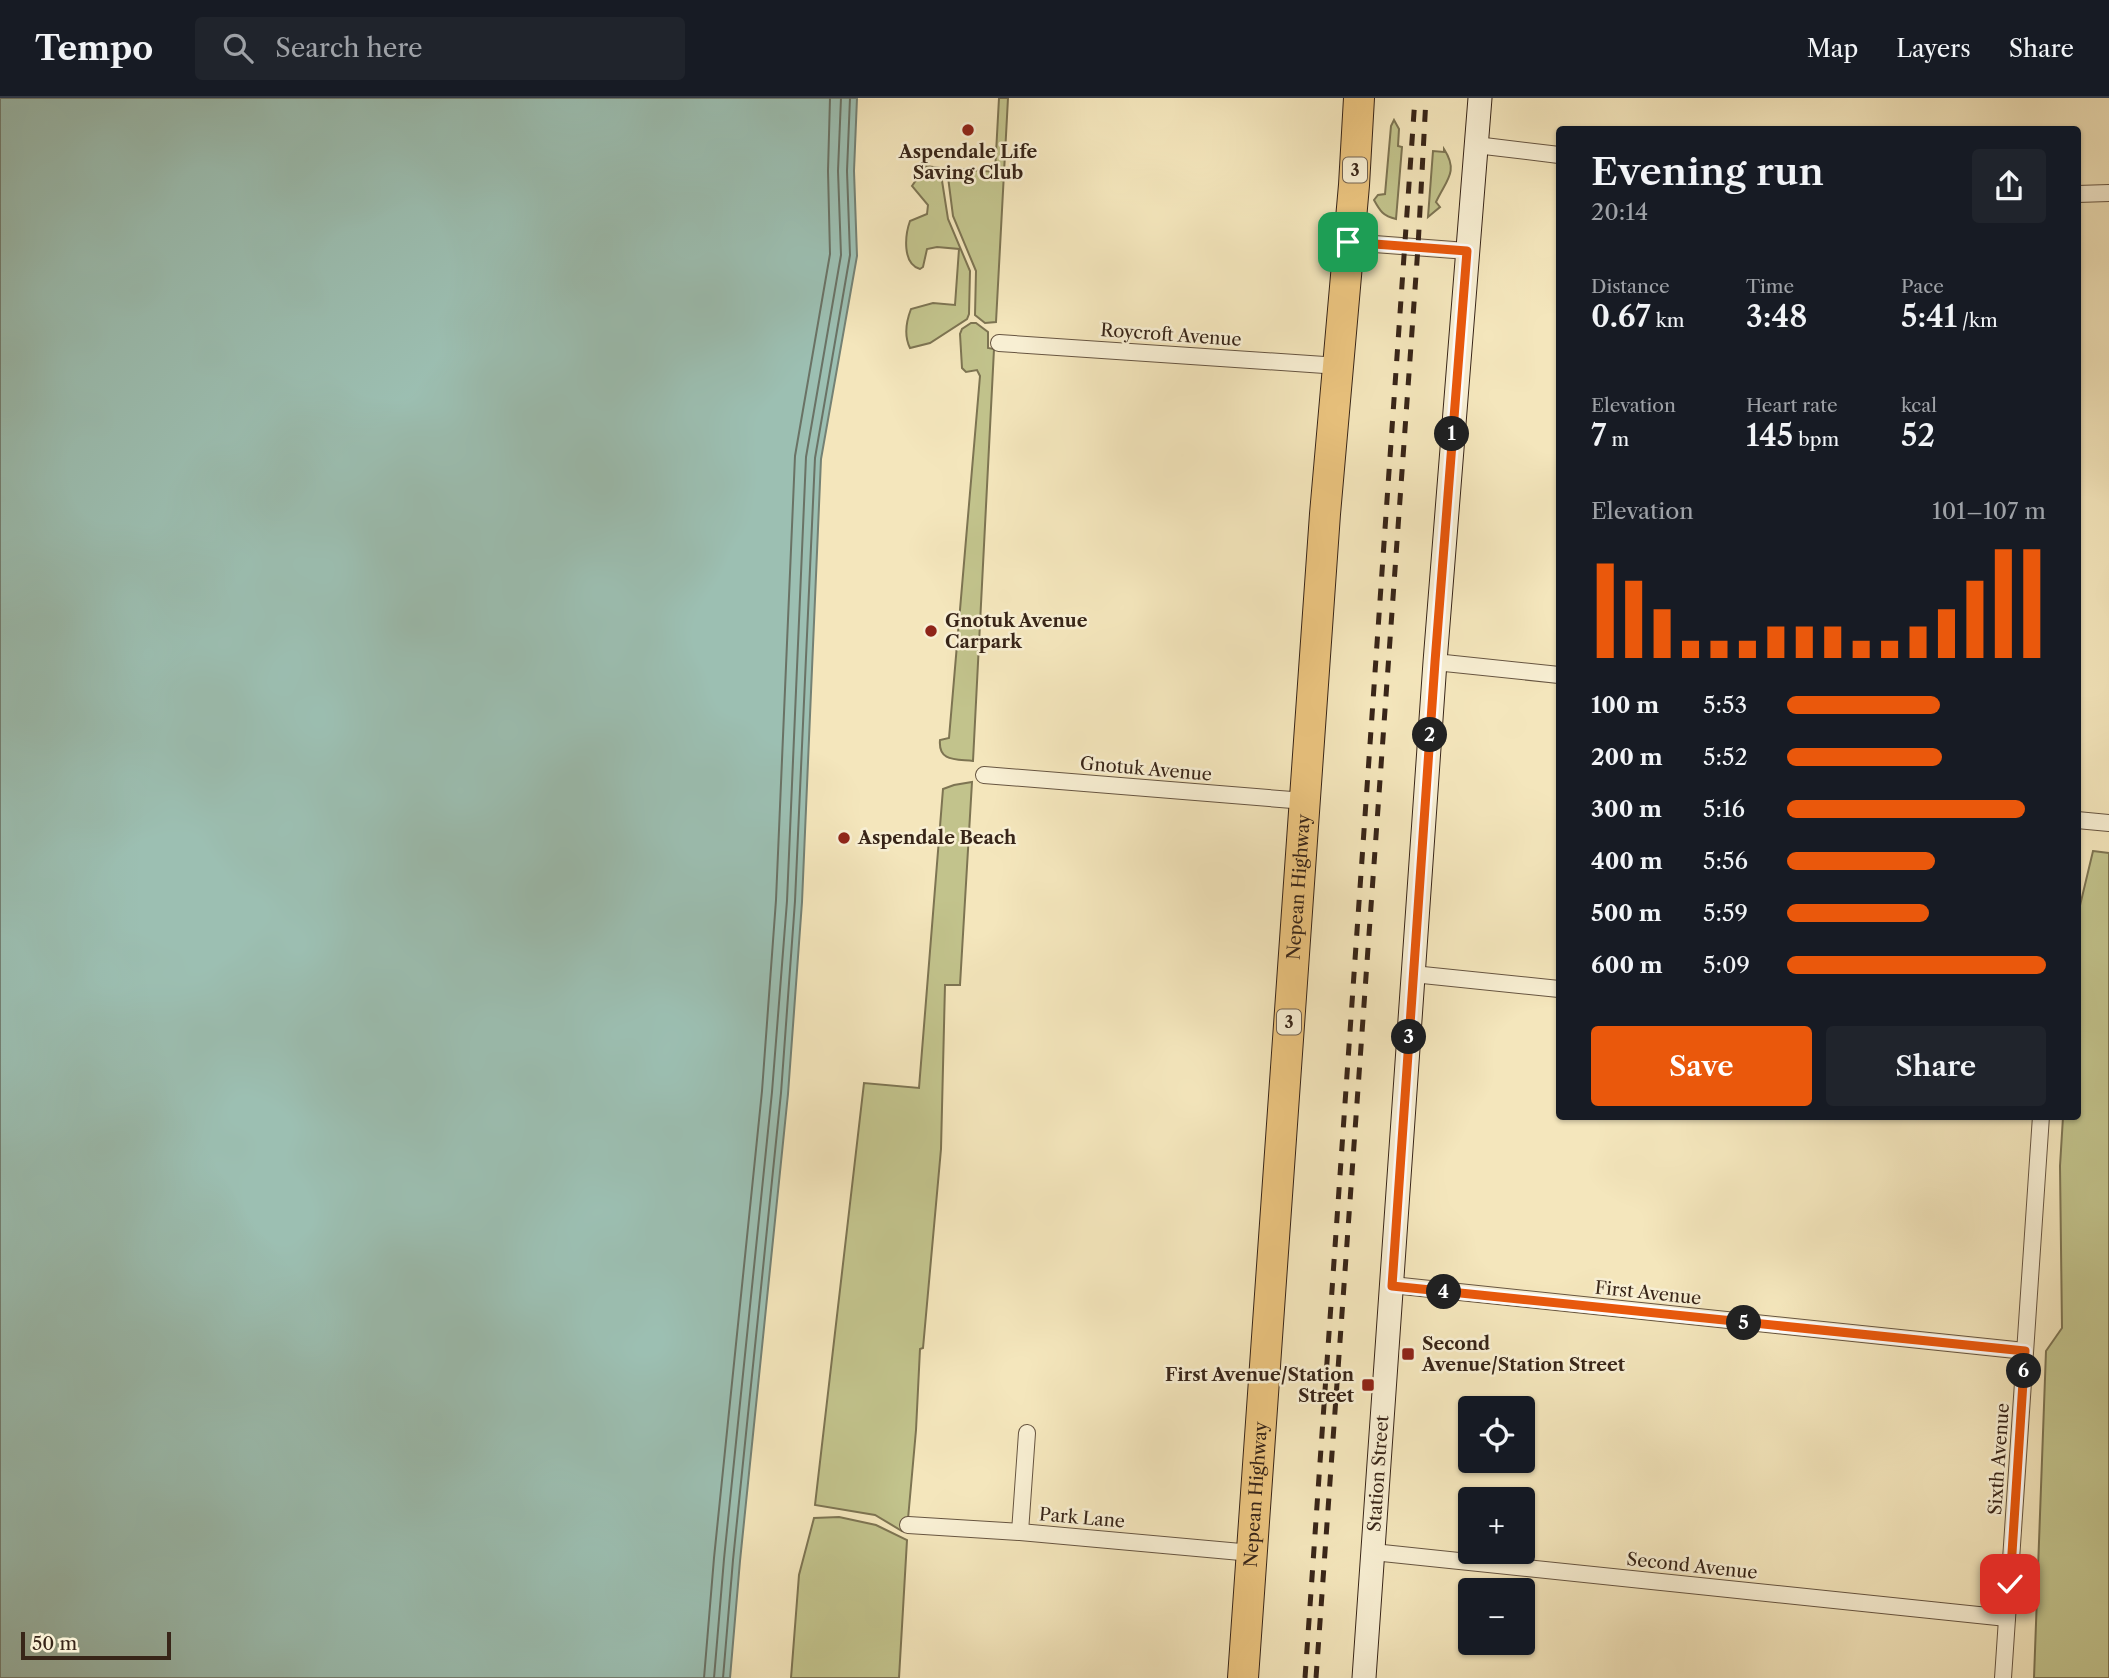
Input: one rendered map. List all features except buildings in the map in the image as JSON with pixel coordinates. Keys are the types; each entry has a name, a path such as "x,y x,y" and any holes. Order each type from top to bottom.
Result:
{"highway":[{"name":"Nepean Highway","path":"1243,1678 1325,514 1354,186 1359,98"}],"street":[{"name":"Station Street","path":"1364,1678 1435,662 1480,98"},
{"path":"1476,145 1556,155"},
{"path":"2081,194 2109,193"},
{"path":"1348,242 1467,251"},
{"name":"Roycroft Avenue","path":"999,343 1339,366"},
{"path":"1435,662 1556,675"},
{"name":"Gnotuk Avenue","path":"984,775 1305,801"},
{"path":"2081,820 2109,824"},
{"path":"1413,974 1556,989"},
{"name":"Sixth Avenue","path":"2003,1678 2041,1120"},
{"name":"First Avenue","path":"1392,1286 2025,1351"},
{"path":"1020,1532 1027,1433"},
{"name":"Park Lane","path":"908,1525 1252,1552"},
{"name":"Second Avenue","path":"1373,1552 2007,1618"}],"green space":[{"path":"999,98 1008,98 996,322 985,323 975,315 976,271 953,216 948,177 958,177 959,169 995,172"},
{"path":"1394,120 1399,129 1398,146 1402,147 1396,219 1382,212 1374,200 1378,195 1385,194 1391,126"},
{"path":"1444,149 1451,170 1436,202 1440,207 1428,217 1433,151 1444,152"},
{"path":"926,166 940,168 948,219 970,271 969,314 967,319 930,343 910,348 906,329 911,309 933,303 955,305 959,249 927,249 923,267 920,269 910,261 906,248 910,221 927,214 928,205 912,186"},
{"path":"976,323 988,332 988,348 994,349 973,761 949,758 940,747 940,740 949,738 980,376 977,370 966,372 962,368 960,334 962,329"},
{"path":"972,782 960,985 945,985 941,1149 923,1348 920,1349 908,1519 902,1531 875,1515 815,1505 864,1083 919,1088 943,789"},
{"path":"2093,851 2109,853 2109,1678 2034,1678 2046,1351 2062,1328 2060,1166 2063,1120 2081,1120 2081,901"},
{"path":"839,1517 876,1525 907,1540 899,1678 791,1678 799,1575 814,1518"}],"water":[{"path":"0,98 857,98 854,171 857,256 821,459 802,902 788,1094 730,1678 0,1678"}],"railway":[{"path":"1305,1678 1415,98"},
{"path":"1316,1678 1418,247 1426,98"}],"place":[{"name":"Aspendale Life Saving Club","path":"968,130"},
{"name":"Gnotuk Avenue Carpark","path":"931,631"},
{"name":"Aspendale Beach","path":"844,838"},
{"name":"Second Avenue/Station Street","path":"1408,1354"},
{"name":"First Avenue/Station Street","path":"1368,1385"}],"route":[{"path":"1348,242 1467,251 1435,662 1392,1286 2025,1351 2010,1584"}]}
